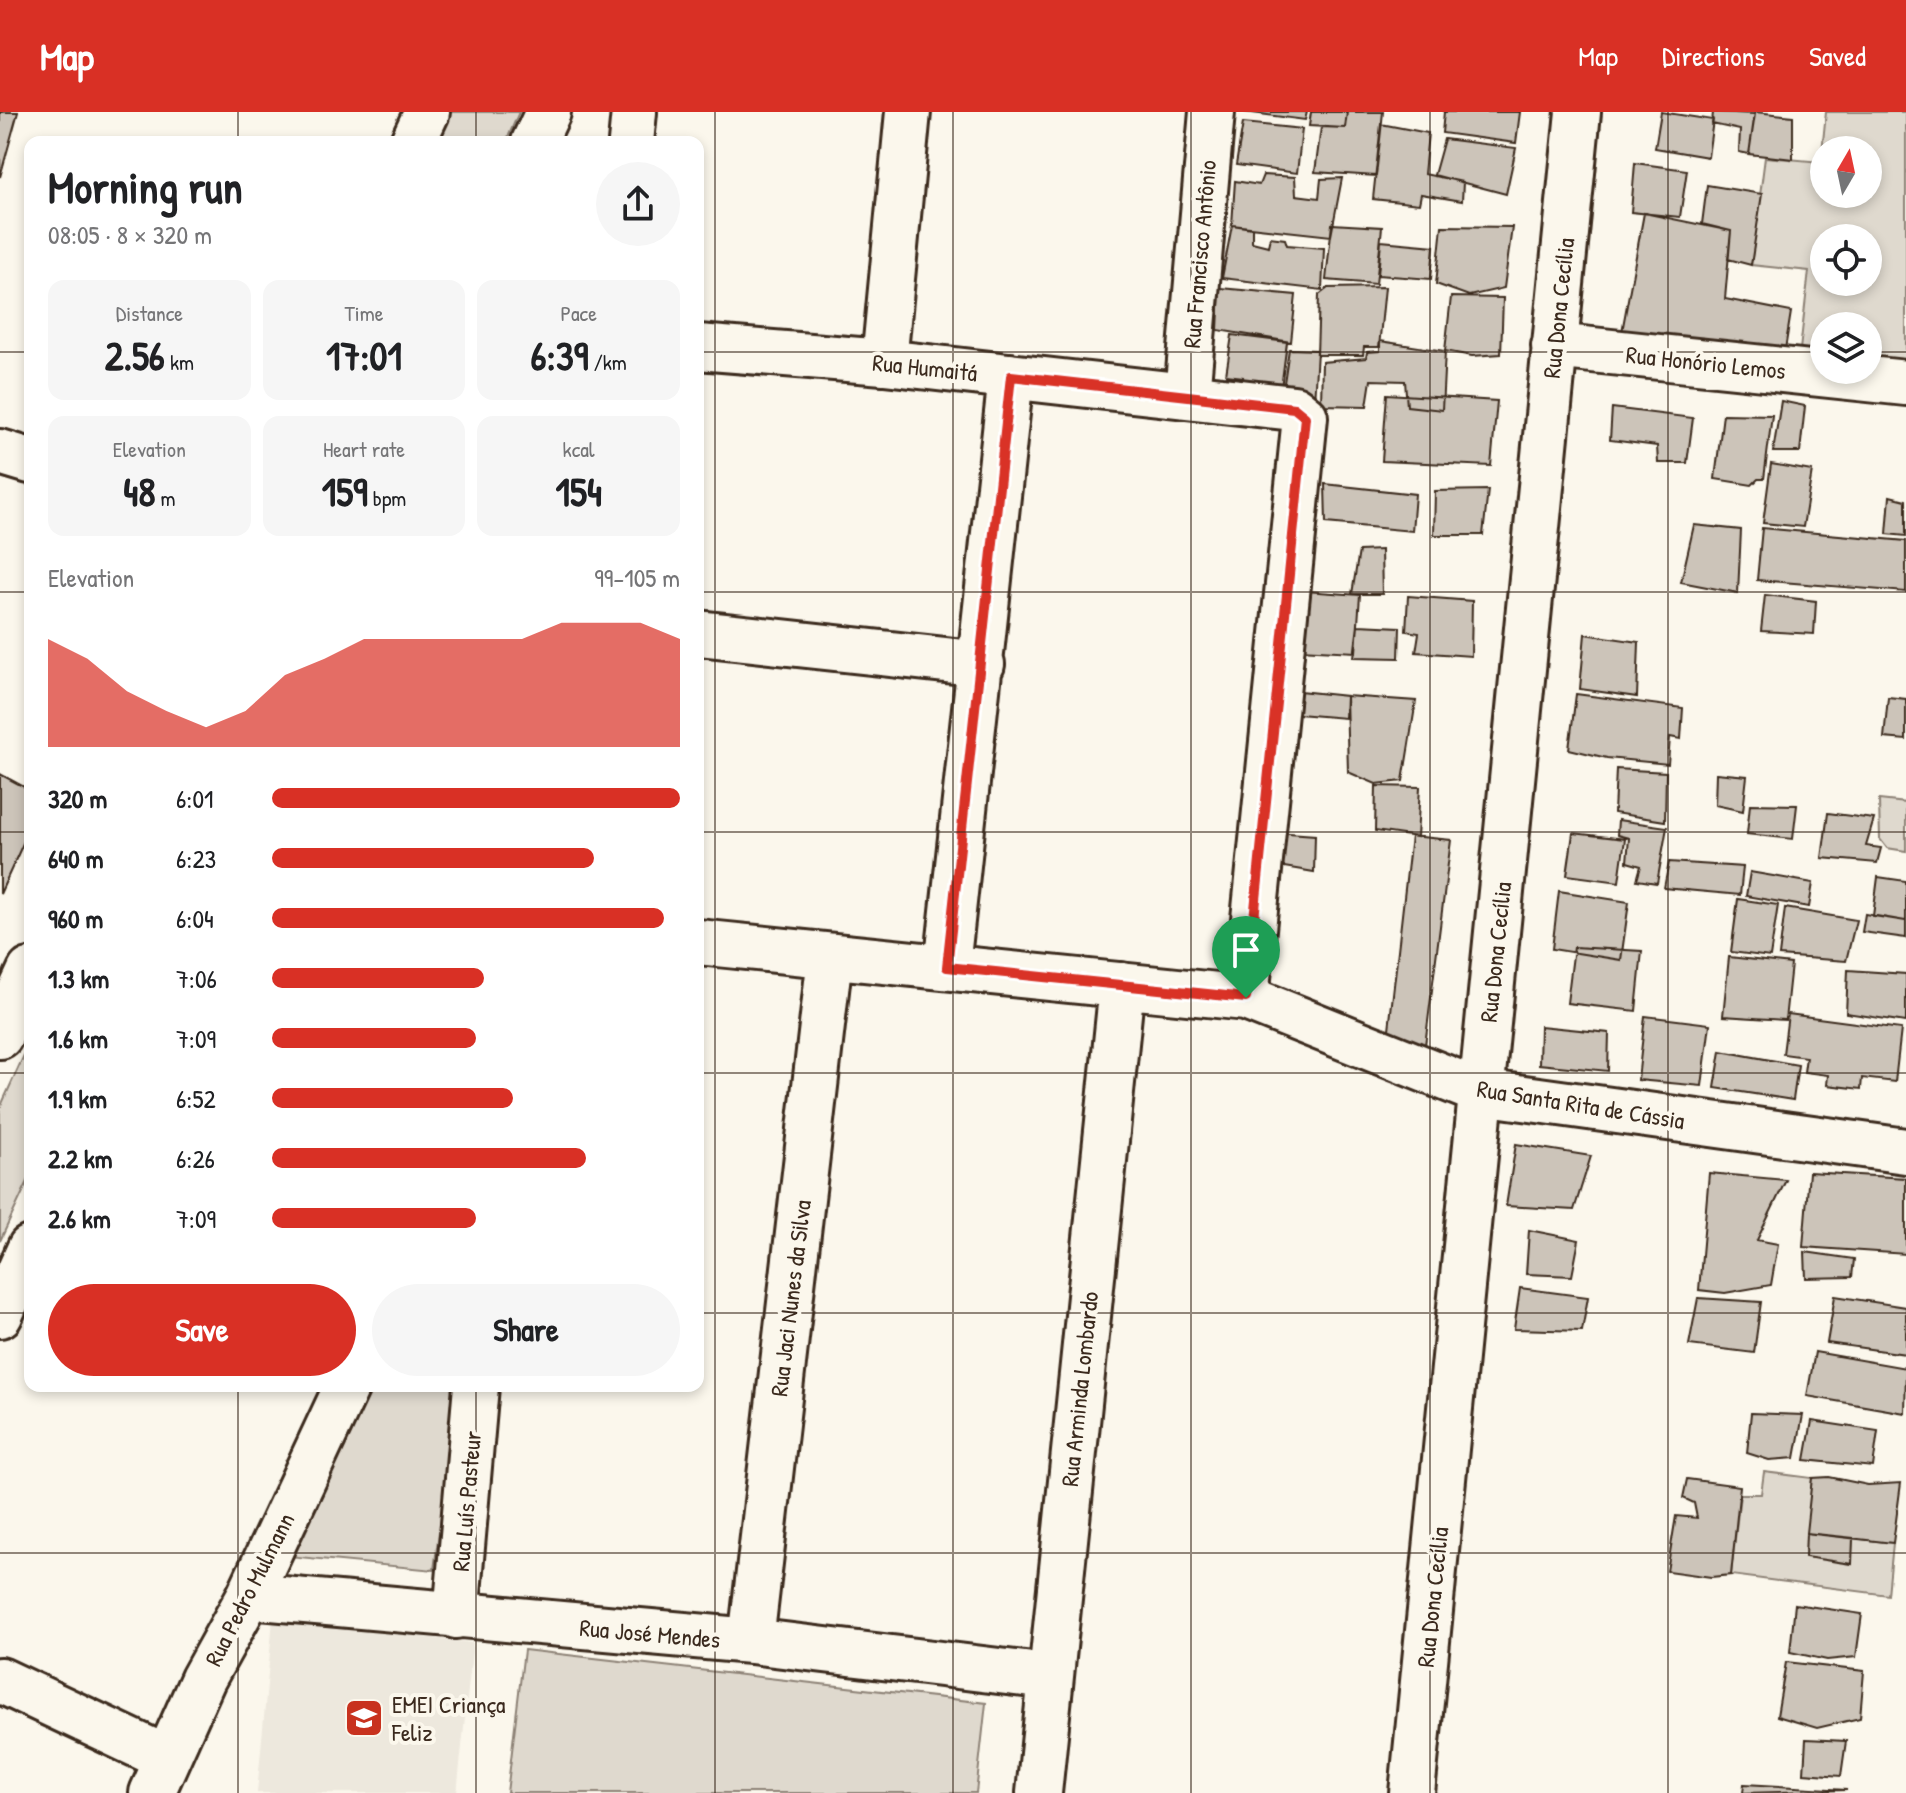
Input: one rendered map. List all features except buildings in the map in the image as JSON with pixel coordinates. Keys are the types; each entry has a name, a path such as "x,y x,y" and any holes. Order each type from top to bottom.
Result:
{"street":[{"path":"416,136 427,112"},
{"path":"537,136 548,112"},
{"path":"632,136 634,112"},
{"path":"884,362 908,112"},
{"name":"Rua Francisco Antônio","path":"1187,395 1212,112"},
{"name":"Rua Dona Cecília","path":"1412,1793 1578,112"},
{"name":"Rua Honório Lemos","path":"1554,346 1906,383"},
{"name":"Rua Humaitá","path":"704,347 884,362 1187,395 1294,408 1305,417 1246,998"},
{"path":"947,967 1011,376"},
{"path":"0,452 24,459"},
{"path":"704,634 982,664"},
{"name":"Rua Santa Rita de Cássia","path":"704,943 1246,998 1481,1092 1906,1151"},
{"name":"Rua Jaci Nunes da Silva","path":"751,1641 830,956"},
{"path":"0,1036 24,984"},
{"name":"Rua Arminda Lombardo","path":"1039,1793 1122,985"},
{"path":"0,1315 24,1261"},
{"name":"Rua Pedro Mulmann","path":"159,1776 203,1679 249,1596 344,1392"},
{"name":"Rua Luís Pasteur","path":"456,1616 475,1392"},
{"name":"Rua José Mendes","path":"249,1596 751,1641 1049,1677"},
{"path":"0,1680 159,1776"}],"shaded area":[{"path":"445,112 519,112 509,136 434,136"},
{"path":"1826,112 1906,112 1906,382 1882,367 1882,312 1810,312 1810,351 1800,350 1809,271 1751,265 1765,157 1810,161 1810,208 1882,208 1882,136 1824,136"},
{"path":"1879,800 1906,803 1906,851 1887,848 1880,839"},
{"path":"24,1055 24,1190 0,1241 0,1108"},
{"path":"352,1392 457,1392 434,1570 277,1555"},
{"path":"1764,1472 1812,1478 1806,1557 1851,1564 1853,1538 1893,1543 1888,1595 1731,1575 1740,1494 1761,1494"},
{"name":"EMEI Criança Feliz","path":"273,1619 473,1643 457,1793 257,1793"},
{"path":"524,1650 986,1703 976,1793 507,1793"}],"place":[{"name":"EMEI Criança Feliz","path":"364,1718"}],"route":[{"path":"1011,376 1294,408 1305,417 1246,998 947,967 1011,376"}]}
